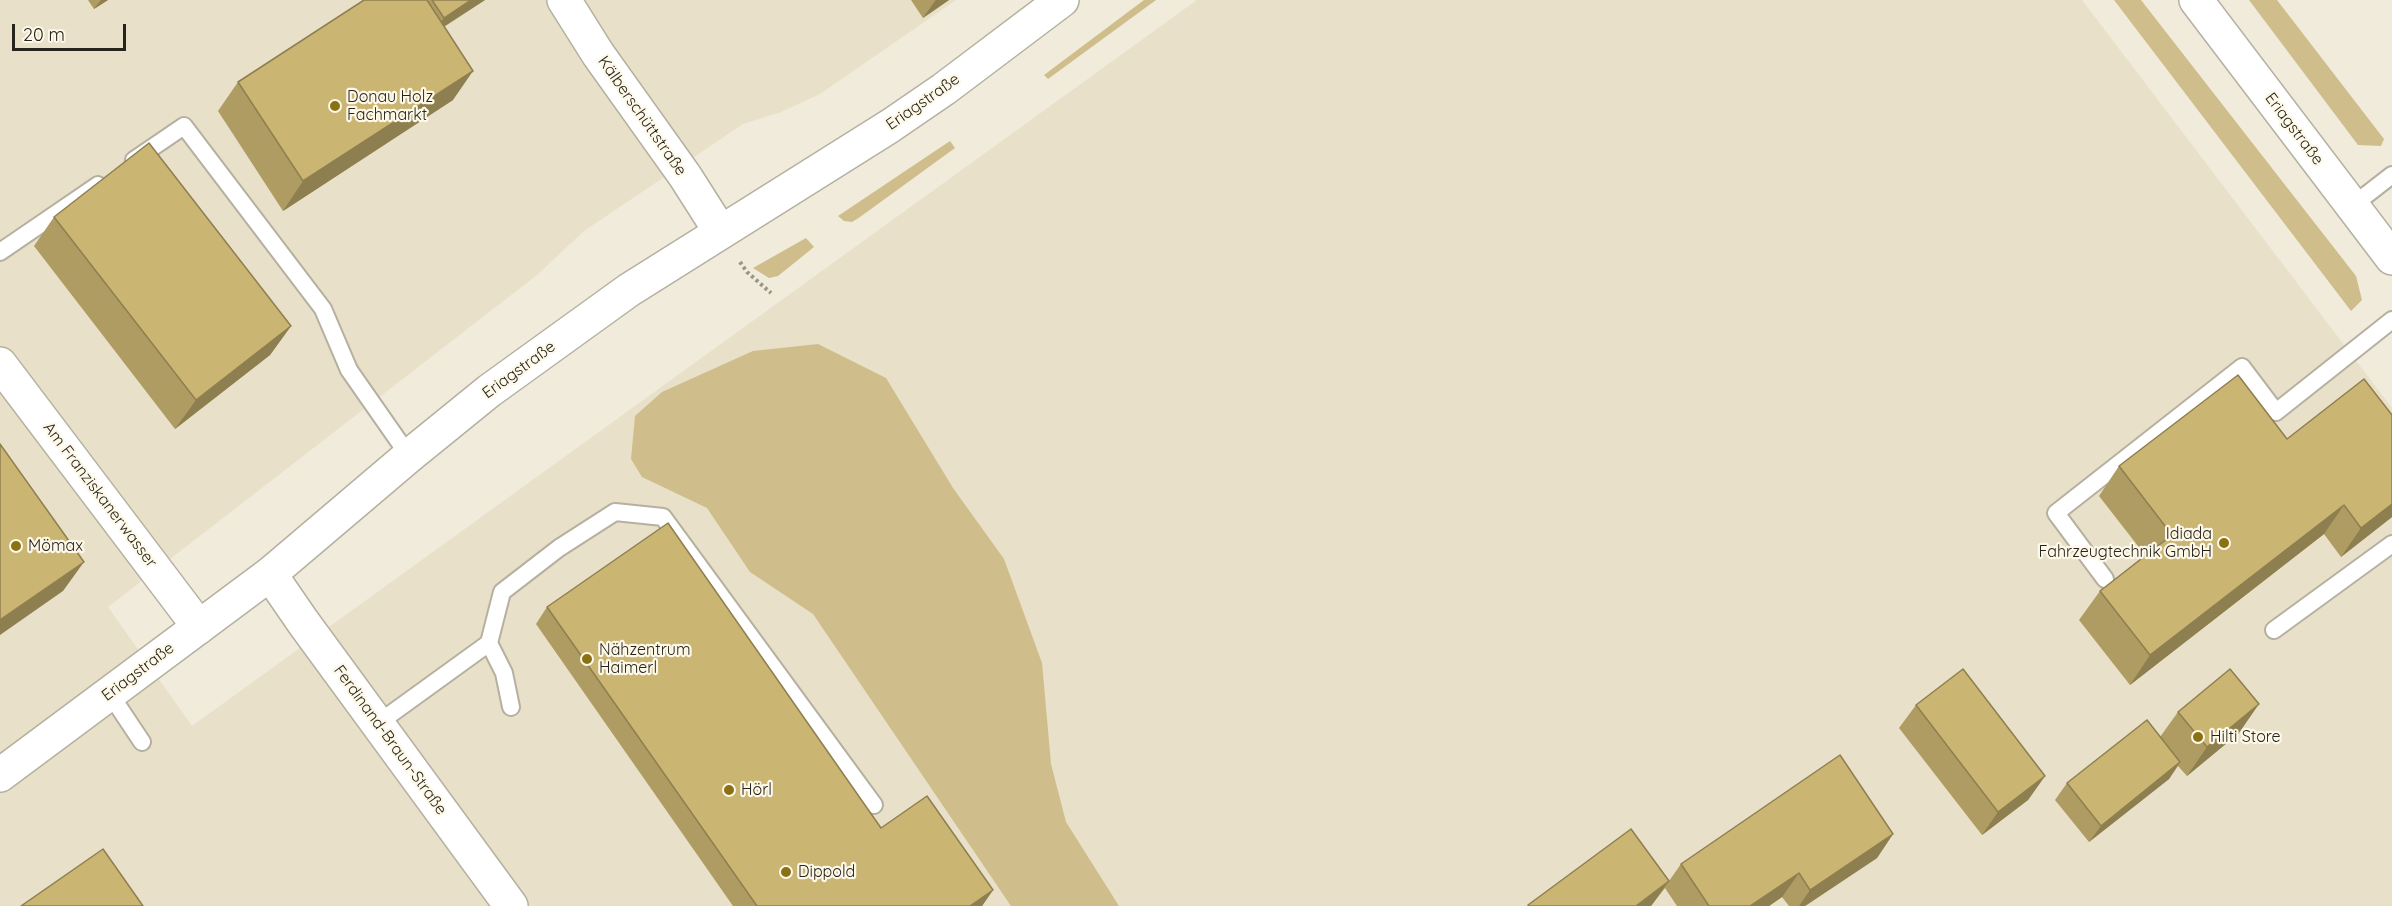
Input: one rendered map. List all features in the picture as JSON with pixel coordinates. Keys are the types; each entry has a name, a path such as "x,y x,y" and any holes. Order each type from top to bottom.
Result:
{"street":[{"name":"Kälberschüttstraße","path":"564,0 598,54 685,176 720,231"},
{"name":"Eriagstraße","path":"0,775 270,574 489,391 629,290 890,126 944,89 1062,0"},
{"name":"Eriagstraße","path":"2196,0 2392,258"},
{"name":"Am Franziskanerwasser","path":"0,364 199,627"},
{"name":"Ferdinand-Braun-Straße","path":"270,574 511,906"}],"lane":[{"path":"0,252 184,126 323,309 349,370 409,456"},
{"path":"2352,206 2392,175"},
{"path":"2105,579 2056,513 2242,367 2276,412 2392,320"},
{"path":"377,724 489,644 502,592 559,548 615,512 663,517 874,805"},
{"path":"2274,630 2392,544"},
{"path":"489,644 504,673 511,707"},
{"path":"110,694 142,742"}],"shaded area":[{"path":"0,0 956,0 820,94 781,112 743,124 584,231 537,275 108,607 192,726 1197,0 2082,0 2392,408 2392,906 0,906"},
{"path":"1144,0 1156,0 1048,79 1044,75"},
{"path":"2114,0 2141,0 2356,276 2362,300 2351,311"},
{"path":"2249,0 2277,0 2384,139 2381,146 2358,145"},
{"path":"950,141 955,148 860,217 852,222 844,221 838,216"},
{"path":"806,238 814,247 778,276 769,278 753,268"},
{"path":"818,344 886,378 953,488 1004,559 1042,663 1051,764 1066,822 1119,906 1011,906 813,614 750,572 707,508 642,477 631,459 635,416 662,392 753,351"}],"building":[{"name":"Donau Holz Fachmarkt","path":"364,0 427,0 473,71 303,181 238,82"},
{"path":"432,0 471,0 444,18"},
{"path":"149,143 291,326 196,400 54,217"},
{"name":"Idiada Fahrzeugtechnik GmbH","path":"2238,375 2287,439 2364,379 2392,415 2392,504 2361,528 2344,505 2150,655 2100,591 2172,535 2119,466"},
{"path":"0,444 84,562 0,620"},
{"path":"668,523 881,828 927,796 993,890 970,906 757,906 547,607"},
{"path":"1963,669 2045,776 1998,812 1916,705"},
{"path":"2230,669 2259,704 2207,747 2178,712"},
{"path":"2147,720 2180,762 2101,826 2067,783"},
{"path":"1840,755 1893,834 1810,890 1799,873 1750,906 1709,906 1681,864"},
{"path":"1631,829 1669,881 1636,906 1528,905"},
{"path":"103,849 143,906 21,906"}],"place":[{"name":"Donau Holz Fachmarkt","path":"335,106"},
{"name":"Idiada Fahrzeugtechnik GmbH","path":"2224,543"},
{"name":"Mömax","path":"16,546"},
{"name":"Nähzentrum Haimerl","path":"587,659"},
{"name":"Hilti Store","path":"2198,737"},
{"name":"Hörl","path":"729,790"},
{"name":"Dippold","path":"786,872"}]}
